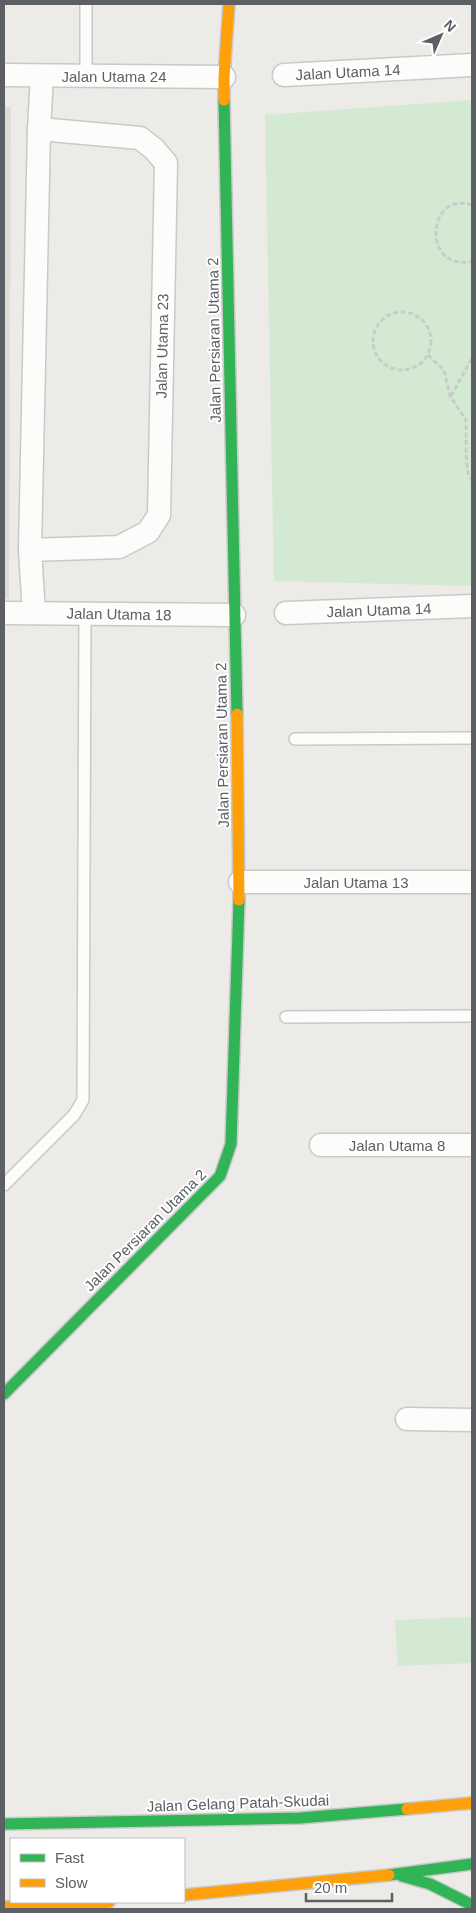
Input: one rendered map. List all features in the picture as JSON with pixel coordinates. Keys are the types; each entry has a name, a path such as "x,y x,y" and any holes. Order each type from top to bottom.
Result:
{"street":[{"name":"Jalan Persiaran Utama 2","path":"4,1394 220,1176 231,1144 240,882 224,77 229,4"},
{"name":"Jalan Utama 14","path":"284,75 472,65"},
{"name":"Jalan Utama 24","path":"4,75 224,77"},
{"path":"34,613 30,550 39,129 42,76"},
{"name":"Jalan Utama 23","path":"30,550 119,547 148,532 159,516 166,163 154,149 140,138 39,129"},
{"name":"Jalan Utama 14","path":"286,613 472,606"},
{"name":"Jalan Utama 18","path":"4,613 234,615"},
{"name":"Jalan Utama 13","path":"240,882 472,882"},
{"name":"Jalan Utama 8","path":"321,1145 472,1145"},
{"path":"407,1419 472,1420"},
{"name":"Jalan Gelang Patah-Skudai","path":"4,1824 300,1818 472,1803"},
{"path":"185,1895 396,1874 472,1864"},
{"path":"396,1874 430,1884 472,1905"},
{"path":"4,1907 54,1907 98,1903"}],"lane":[{"path":"86,4 86,76"},
{"path":"4,1185 74,1115 83,1100 85,614"},
{"path":"295,739 472,738"},
{"path":"286,1017 472,1016"}],"path":[{"path":"472,204 458,204 449,207 436,222 434,232 440,250 448,257 456,261 472,261"},
{"path":"403,311 421,318 431,335 431,346 428,355 422,362 406,370 396,370 387,367 380,361 372,344 373,333 377,324 393,312 403,311"},
{"path":"428,355 444,370 450,396 466,420 466,454 468,473 472,481"},
{"path":"450,396 472,358"}],"shaded area":[{"path":"4,107 11,107 9,599 4,599"}],"green space":[{"path":"472,100 472,586 274,581 265,115"},
{"path":"472,1617 472,1663 398,1666 395,1620"}],"traffic: fast":[{"path":"224,100 237,714"},
{"path":"4,1394 220,1176 231,1144 239,900"},
{"path":"4,1824 300,1818 407,1809"},
{"path":"389,1875 472,1864"},
{"path":"402,1876 430,1884 472,1905"}],"traffic: slow":[{"path":"224,100 229,4"},
{"path":"237,714 239,900"},
{"path":"407,1809 472,1803"},
{"path":"185,1895 389,1875"},
{"path":"4,1907 54,1907 98,1903"}]}
